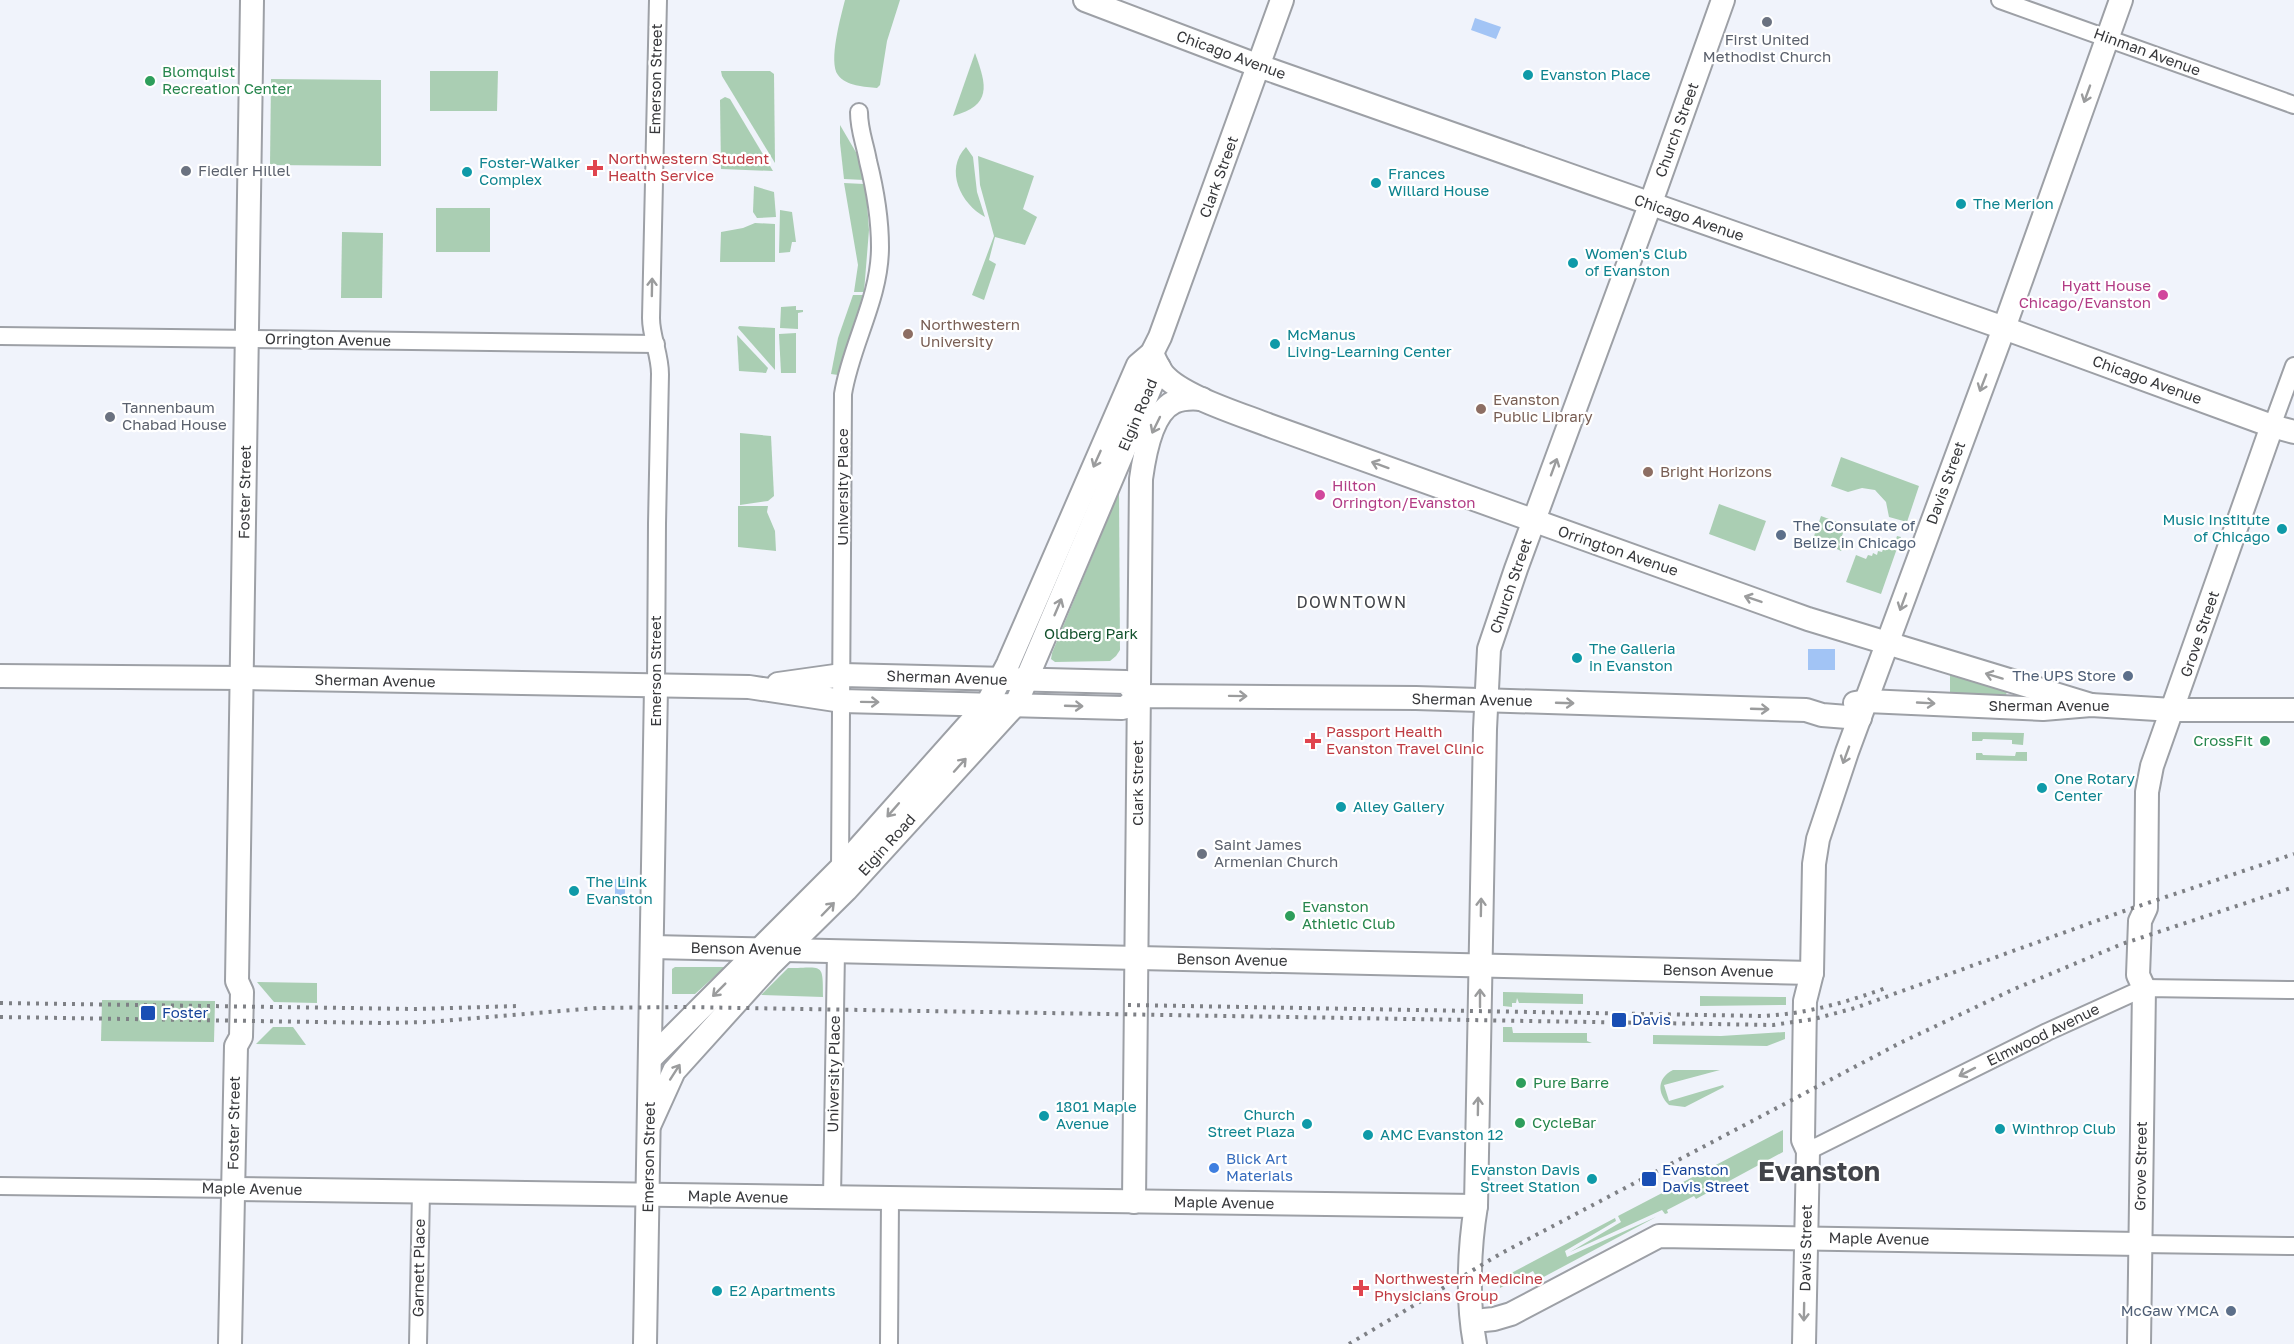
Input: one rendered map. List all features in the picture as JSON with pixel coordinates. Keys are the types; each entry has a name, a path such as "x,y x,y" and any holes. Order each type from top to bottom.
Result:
{"street":[{"name":"Foster Street","path":"230,1344 236,1046 241,1037 242,1003 242,992 237,984 252,0"},
{"name":"Emerson Street","path":"645,1344 660,374 660,357 651,327 658,0"},
{"name":"Chicago Avenue","path":"1085,0 1259,66 2294,432"},
{"name":"Clark Street","path":"1155,360 1282,0"},
{"name":"Church Street","path":"1476,1344 1471,1323 1472,1234 1476,1206 1485,700 1489,649 1723,0"},
{"name":"Hinman Avenue","path":"2000,0 2294,105"},
{"name":"Davis Street","path":"1804,1344 1808,1151 1803,1140 1805,1001 1812,973 1814,864 1818,839 2121,0"},
{"name":"University Place","path":"840,869 843,394 855,348 868,315 880,249 874,185 859,129 859,112"},
{"name":"Orrington Avenue","path":"0,336 656,344"},
{"name":"Orrington Avenue","path":"1155,360 1173,383 1202,399 1268,425 1808,619 2091,705"},
{"name":"Elgin Road","path":"651,1058 840,869 987,704 1001,680 1138,365 1155,360"},
{"name":"Elgin Road","path":"650,1125 674,1071 769,966 846,890 1016,704 1155,360"},
{"name":"Grove Street","path":"2139,1344 2144,988 2152,974 2153,920 2146,909 2147,792 2152,766 2294,366"},
{"name":"Clark Street","path":"1134,1202 1141,479 1143,461 1154,426 1164,409 1187,398 1202,399"},
{"path":"1139,666 1144,676 1152,682 1180,695"},
{"name":"Sherman Avenue","path":"749,687 842,675 1126,682 1138,696"},
{"name":"Sherman Avenue","path":"0,676 749,687 842,701 1122,708 1138,696 1180,695 1485,700 1806,710 1828,705 1864,709 2043,709 2091,705 2173,710 2294,710"},
{"name":"Benson Avenue","path":"652,946 1812,973"},
{"name":"University Place","path":"832,1197 836,951"},
{"name":"Elmwood Avenue","path":"1808,1151 2047,1032 2144,988 2294,990"},
{"name":"Maple Avenue","path":"0,1186 1476,1206"},
{"name":"Garnett Place","path":"418,1344 421,1191"},
{"path":"888,1344 891,1199"},
{"name":"Church Street","path":"1476,1206 1485,1233 1484,1320 1476,1344"},
{"name":"Maple Avenue","path":"1484,1320 1494,1320 1511,1314 1659,1236 2294,1246"}],"green space":[{"path":"845,0 900,0 887,41 880,85 877,88 846,82 841,79 835,69 836,39"},
{"path":"975,53 984,85 983,93 975,106 953,116"},
{"path":"430,71 498,71 497,111 430,111"},
{"path":"721,71 770,71 774,74 775,163 722,76"},
{"path":"271,79 381,80 381,166 270,165"},
{"path":"725,97 730,99 773,171 721,169 720,100"},
{"path":"840,125 857,154 864,180 844,179"},
{"path":"966,147 973,157 977,192 985,217 969,204 958,186 956,166"},
{"path":"978,156 1034,176 1023,209 1037,217 1025,245 995,237 989,260 996,264 984,300 972,295 994,236 980,185"},
{"path":"844,183 864,184 866,190 869,230 864,292 854,292 858,265"},
{"path":"754,186 774,192 776,217 757,218 753,212"},
{"path":"436,208 490,208 490,252 436,252"},
{"path":"780,210 792,212 796,242 792,242 790,252 779,253"},
{"path":"755,223 775,224 775,262 720,262 721,232"},
{"path":"342,232 383,233 382,298 341,298"},
{"path":"853,295 863,295 838,375 831,374 838,338"},
{"path":"796,306 796,310 803,310 798,313 798,329 780,328 781,307"},
{"path":"739,326 775,328 775,370 738,328"},
{"path":"796,333 796,373 781,373 779,334"},
{"path":"737,335 768,368 766,373 739,371"},
{"path":"740,433 771,436 774,496 768,501 740,505"},
{"path":"1841,457 1919,486 1907,522 1889,517 1886,502 1875,490 1862,488 1848,492 1831,486"},
{"name":"Oldberg Park","path":"1119,492 1120,650 1110,661 1055,662 1051,659 1052,653"},
{"path":"1719,504 1766,521 1755,551 1709,534"},
{"path":"738,506 768,506 767,512 775,531 776,551 738,547"},
{"path":"1821,516 1837,522 1843,533 1839,545 1843,547 1841,551 1837,549 1838,544 1829,541 1827,545 1822,544 1824,539 1814,536"},
{"path":"1897,536 1901,537 1881,594 1846,582 1856,555 1866,559 1868,555 1872,556 1873,553 1877,555 1878,551 1887,550 1889,546 1893,548"},
{"path":"1950,670 2007,687 2006,698 1950,696"},
{"path":"1972,732 2024,733 2023,745 2012,744 2012,740 1972,741"},
{"path":"2016,752 2027,752 2027,761 1976,760 1976,753 2015,756"},
{"path":"675,967 725,967 695,994 672,994 672,969"},
{"path":"788,968 819,969 822,977 823,997 761,995"},
{"path":"257,982 317,983 317,1003 274,1002"},
{"path":"1503,992 1583,994 1583,1004 1519,1003 1517,998 1516,1003 1512,1003 1512,1007 1503,1006"},
{"path":"1700,996 1786,997 1786,1005 1700,1006"},
{"path":"102,1000 215,1001 214,1042 101,1041"},
{"path":"273,1027 293,1027 306,1045 256,1044"},
{"path":"1503,1027 1512,1027 1513,1033 1587,1033 1587,1041 1592,1043 1503,1042"},
{"path":"1785,1032 1785,1039 1767,1046 1653,1044 1653,1035 1721,1036"},
{"path":"1673,1070 1720,1070 1664,1085 1669,1101 1723,1085 1724,1087 1685,1107 1669,1105 1662,1096 1660,1086 1664,1077"},
{"path":"1783,1130 1783,1152 1696,1199 1694,1196 1667,1210 1668,1213 1665,1214 1662,1210 1570,1252 1621,1222 1618,1216"},
{"path":"1656,1217 1538,1280 1533,1271 1500,1288 1500,1279 1615,1218 1616,1221 1565,1251 1567,1257"}],"water":[{"path":"1475,18 1501,27 1496,39 1471,30"},
{"path":"1808,649 1835,649 1835,670 1808,670"},
{"path":"615,879 625,879 625,906 615,906"}],"railway":[{"path":"0,1017 382,1023 430,1022 597,1008 682,1007 1773,1025 1814,1019 1855,1008 2121,912 2294,854"},
{"path":"1349,1344 1500,1254 1900,1043 2012,990 2122,944 2294,887"},
{"path":"1128,1005 1762,1016 1795,1013 1827,1006 1889,987"},
{"path":"0,1003 415,1009 519,1006"}],"place":[{"name":"First United Methodist Church","path":"1767,22"},
{"name":"Evanston Place","path":"1528,75"},
{"name":"Blomquist Recreation Center","path":"150,81"},
{"name":"Northwestern Student Health Service","path":"595,168"},
{"name":"Fiedler Hillel","path":"186,171"},
{"name":"Foster-Walker Complex","path":"467,172"},
{"name":"Frances Willard House","path":"1376,183"},
{"name":"The Merion","path":"1961,204"},
{"name":"Women's Club of Evanston","path":"1573,263"},
{"name":"Hyatt House Chicago/Evanston","path":"2163,295"},
{"name":"Northwestern University","path":"908,334"},
{"name":"McManus Living-Learning Center","path":"1275,344"},
{"name":"Evanston Public Library","path":"1481,409"},
{"name":"Tannenbaum Chabad House","path":"110,417"},
{"name":"Bright Horizons","path":"1648,472"},
{"name":"Hilton Orrington/Evanston","path":"1320,495"},
{"name":"Music Institute of Chicago","path":"2282,529"},
{"name":"The Consulate of Belize in Chicago","path":"1781,535"},
{"name":"The Galleria in Evanston","path":"1577,658"},
{"name":"The UPS Store","path":"2128,676"},
{"name":"Passport Health Evanston Travel Clinic","path":"1313,741"},
{"name":"CrossFit","path":"2265,741"},
{"name":"One Rotary Center","path":"2042,788"},
{"name":"Alley Gallery","path":"1341,807"},
{"name":"Saint James Armenian Church","path":"1202,854"},
{"name":"The Link Evanston","path":"574,891"},
{"name":"Evanston Athletic Club","path":"1290,916"},
{"name":"Foster","path":"148,1013"},
{"name":"Davis","path":"1619,1020"},
{"name":"Pure Barre","path":"1521,1083"},
{"name":"1801 Maple Avenue","path":"1044,1116"},
{"name":"CycleBar","path":"1520,1123"},
{"name":"Church Street Plaza","path":"1307,1124"},
{"name":"Winthrop Club","path":"2000,1129"},
{"name":"AMC Evanston 12","path":"1368,1135"},
{"name":"Blick Art Materials","path":"1214,1168"},
{"name":"Evanston Davis Street Station","path":"1592,1179"},
{"name":"Evanston Davis Street","path":"1649,1179"},
{"name":"Northwestern Medicine Physicians Group","path":"1361,1288"},
{"name":"E2 Apartments","path":"717,1291"},
{"name":"McGaw YMCA","path":"2231,1311"}],"district":[{"name":"DOWNTOWN","path":"1352,602"},
{"name":"Evanston","path":"1819,1172"}]}
